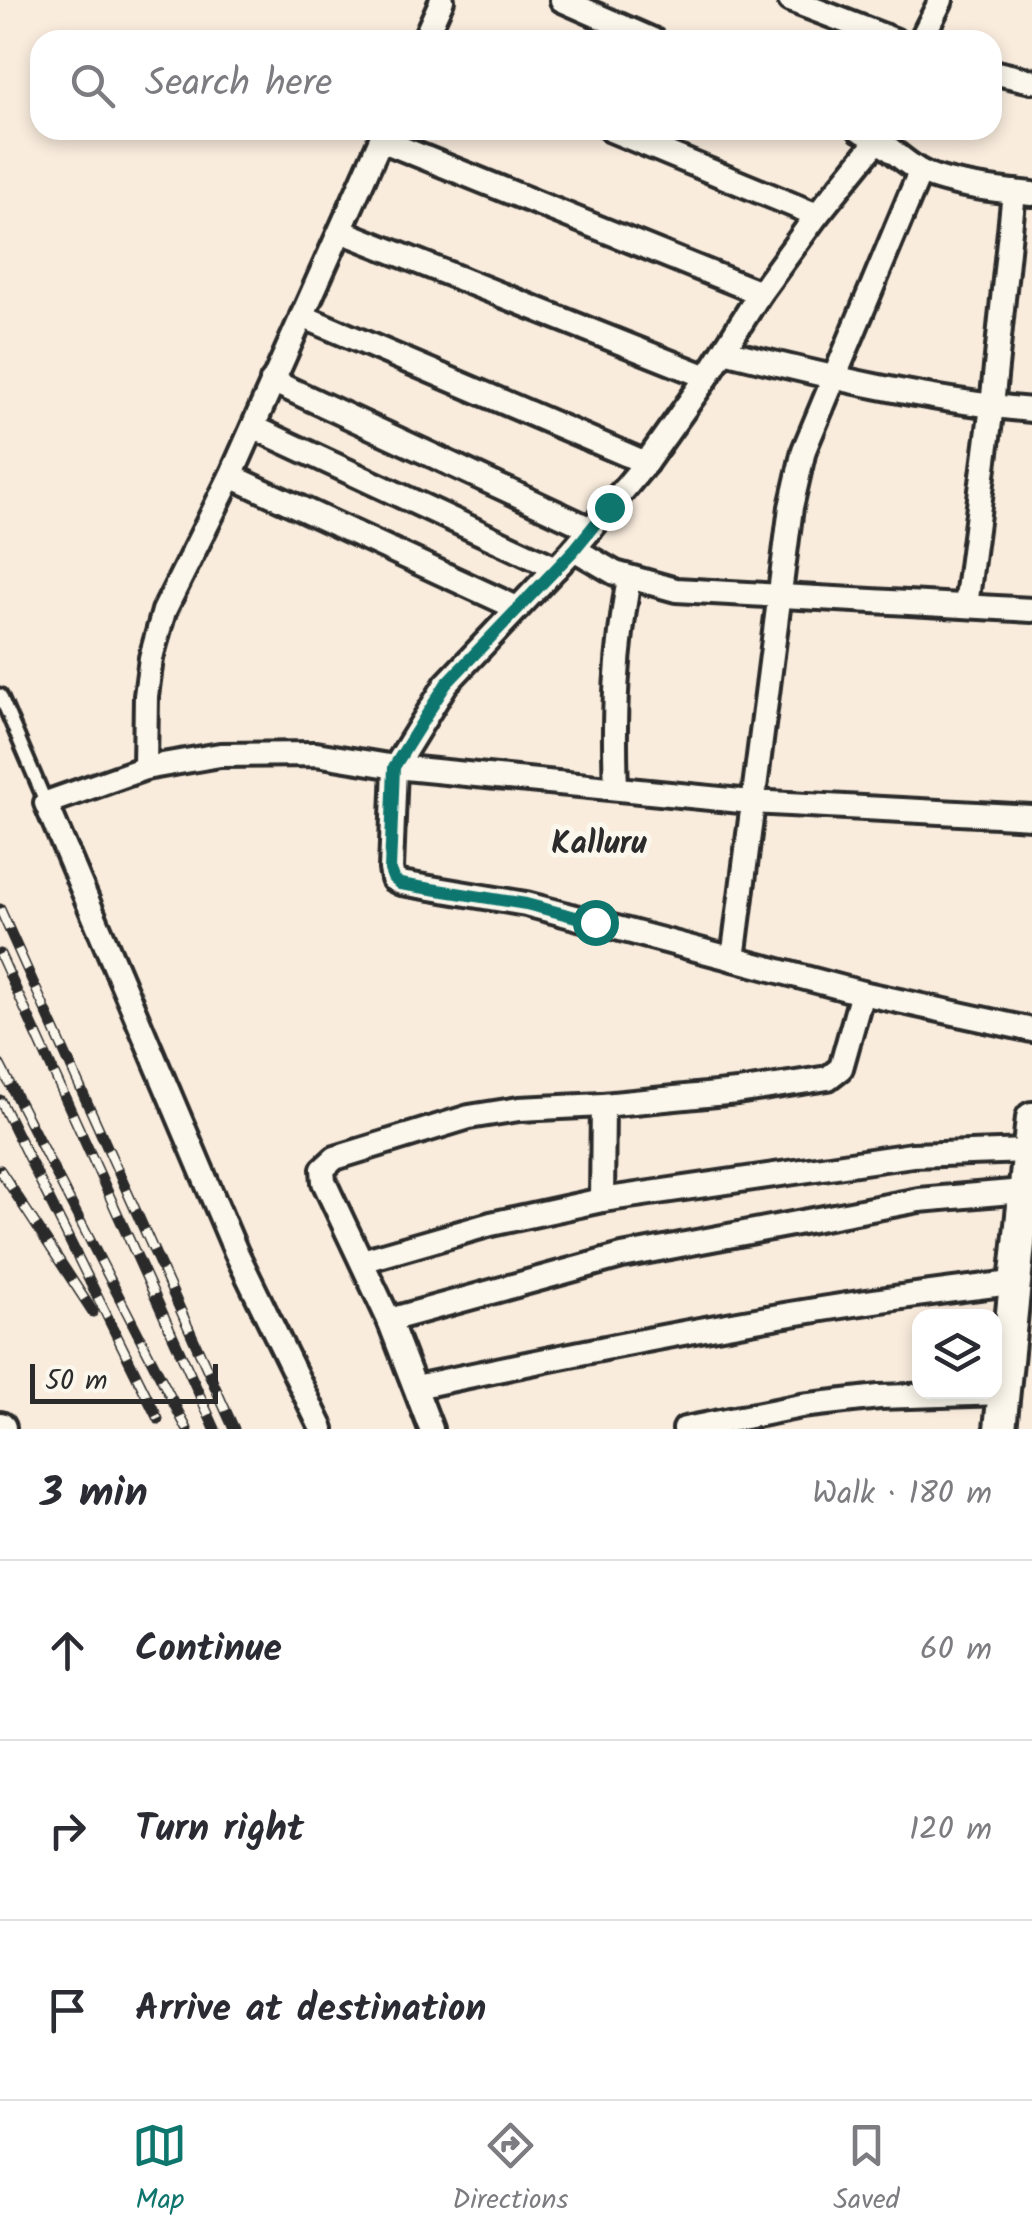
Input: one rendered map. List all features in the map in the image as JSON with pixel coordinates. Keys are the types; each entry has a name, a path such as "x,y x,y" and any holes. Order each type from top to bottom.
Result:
{"main road":[{"path":"1000,1417 1013,1283 1024,1250 1023,1190 1032,1118"}],"street":[{"path":"428,30 442,0"},
{"path":"562,0 630,30"},
{"path":"790,0 868,30"},
{"path":"926,30 942,0"},
{"path":"1002,74 1032,82"},
{"path":"145,768 146,696 164,611 231,476 381,140"},
{"path":"395,140 760,293"},
{"path":"636,140 817,214"},
{"path":"870,140 760,293 646,463 574,550 446,684 394,767 390,870 400,884 526,904 862,993 1032,1030"},
{"path":"883,140 920,172 988,189 1023,193 966,606"},
{"path":"733,959 791,507 804,450 920,172"},
{"path":"341,231 707,377"},
{"path":"302,316 646,463"},
{"path":"724,351 833,378 1032,410"},
{"path":"272,381 590,529"},
{"path":"252,427 556,568"},
{"path":"231,476 516,608"},
{"path":"574,550 629,578 676,590 1032,610"},
{"path":"616,788 613,706 617,646 629,578"},
{"path":"322,1429 236,1252 46,803 145,768 220,755 316,754 394,767 751,802 1032,817"},
{"path":"431,1429 389,1320 324,1182 323,1169 334,1158 469,1117 519,1109 738,1092 828,1078 840,1068 862,993"},
{"path":"602,1200 603,1105"},
{"path":"362,1260 491,1224 602,1200 896,1157 1028,1151"},
{"path":"389,1320 622,1256 918,1200 1023,1190"},
{"path":"416,1387 795,1313 894,1296 1013,1283"},
{"path":"686,1429 879,1397 1000,1417"}],"lane":[{"path":"0,695 46,803"}],"railway":[{"path":"0,909 234,1429"},
{"path":"0,954 215,1429"},
{"path":"0,1065 187,1429"},
{"path":"0,1100 158,1419"},
{"path":"0,1170 93,1312"}],"district":[{"name":"Kalluru","path":"599,844"}],"route":[{"path":"595,922 526,904 400,884 390,870 394,767 446,684 574,550 609,507"}]}
